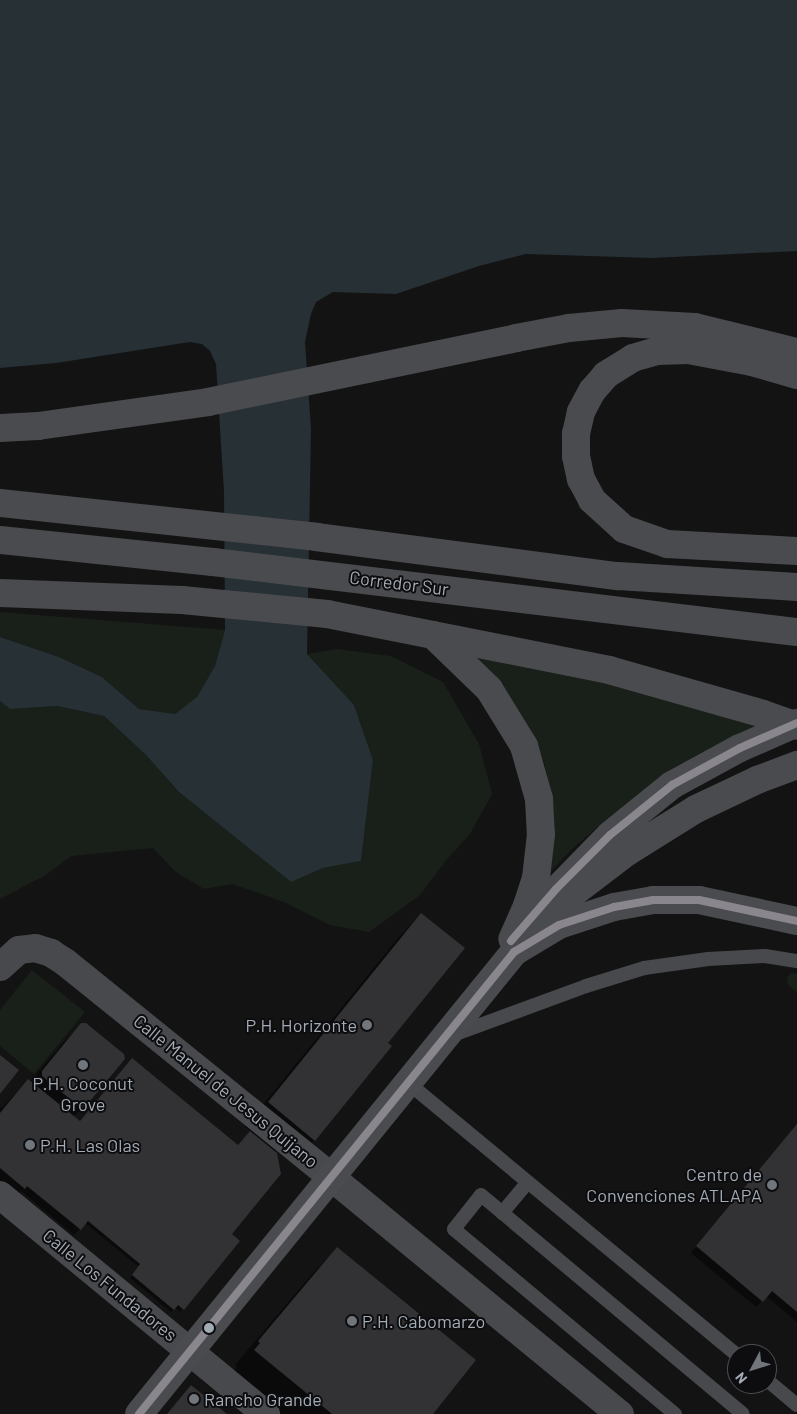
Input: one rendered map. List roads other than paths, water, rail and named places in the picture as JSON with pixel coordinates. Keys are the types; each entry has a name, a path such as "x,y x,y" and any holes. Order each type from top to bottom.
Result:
{"highway":[{"path":"0,428 38,426 208,402 569,328 622,323 681,325 713,343 797,375"},
{"path":"797,352 713,343 651,352 633,358 606,376 592,391 576,434 576,456 581,479 592,500 624,529 667,544 797,552"},
{"name":"Corredor Sur","path":"0,503 316,537 618,576 797,587"},
{"name":"Corredor Sur","path":"0,540 212,562 797,632"},
{"path":"0,593 182,600 327,614 609,670 797,725"},
{"path":"432,635 488,689 524,746 539,799 540,834 536,878 513,946"},
{"path":"513,946 560,904 627,852 696,809 757,780 797,765"}],"main road":[{"path":"139,1414 495,974 513,946 556,889 610,835 672,785 740,748 797,725"},
{"path":"513,946 559,925 614,907 653,900 698,900 797,921"}],"street":[{"name":"Calle Manuel de Jesus Quijano","path":"0,967 19,950 35,948 52,953 65,962 331,1176 620,1414"},
{"name":"Calle Los Fundadores","path":"0,1195 266,1414"}],"lane":[{"path":"443,1038 586,986 644,968 708,958 765,956 797,961"},
{"path":"407,1082 727,1347"},
{"path":"502,1213 528,1182"},
{"path":"675,1414 454,1229 481,1195 743,1414"},
{"path":"777,1388 797,1405"}],"place":[{"name":"P.H. Horizonte","path":"367,1025"},
{"name":"P.H. Coconut Grove","path":"83,1065"},
{"name":"P.H. Las Olas","path":"30,1145"},
{"name":"Centro de Convenciones ATLAPA","path":"772,1185"},
{"name":"P.H. Cabomarzo","path":"352,1321"},
{"name":"Rancho Grande","path":"194,1399"}]}
